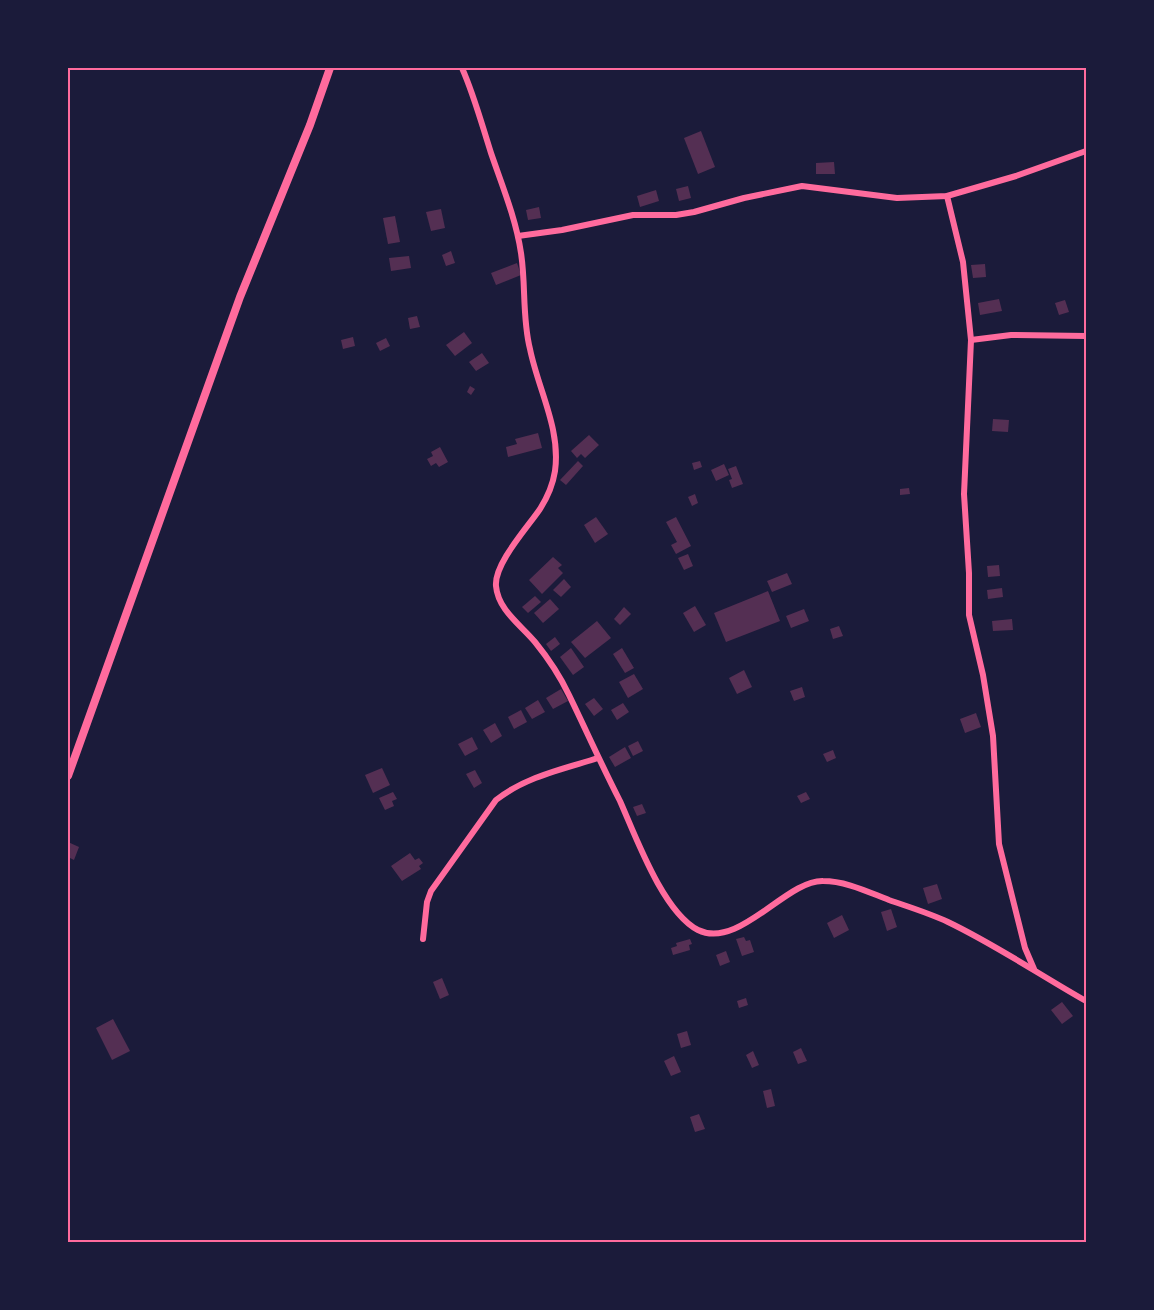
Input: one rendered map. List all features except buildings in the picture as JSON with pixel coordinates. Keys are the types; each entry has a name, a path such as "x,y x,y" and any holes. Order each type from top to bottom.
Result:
{"street":[{"path":"68,776 240,297 302,145 330,68"},
{"path":"462,68 518,236 524,278 528,345 550,420 556,451 555,471 542,506 502,563 495,583 501,602 521,629 533,640 563,683 666,896 683,919 698,929 710,933 727,930 763,913 801,886 820,880 848,884 945,920 1086,1001"},
{"path":"518,236 562,230 633,215 694,212 744,198 802,186 897,198 947,196 1016,176 1086,151"},
{"path":"947,196 963,262 971,340 964,494 969,615 983,675 993,736 999,844 1025,948 1034,970"},
{"path":"971,340 1011,335 1086,336"},
{"path":"423,939 430,891 495,800 509,789 523,783 598,758"}]}
